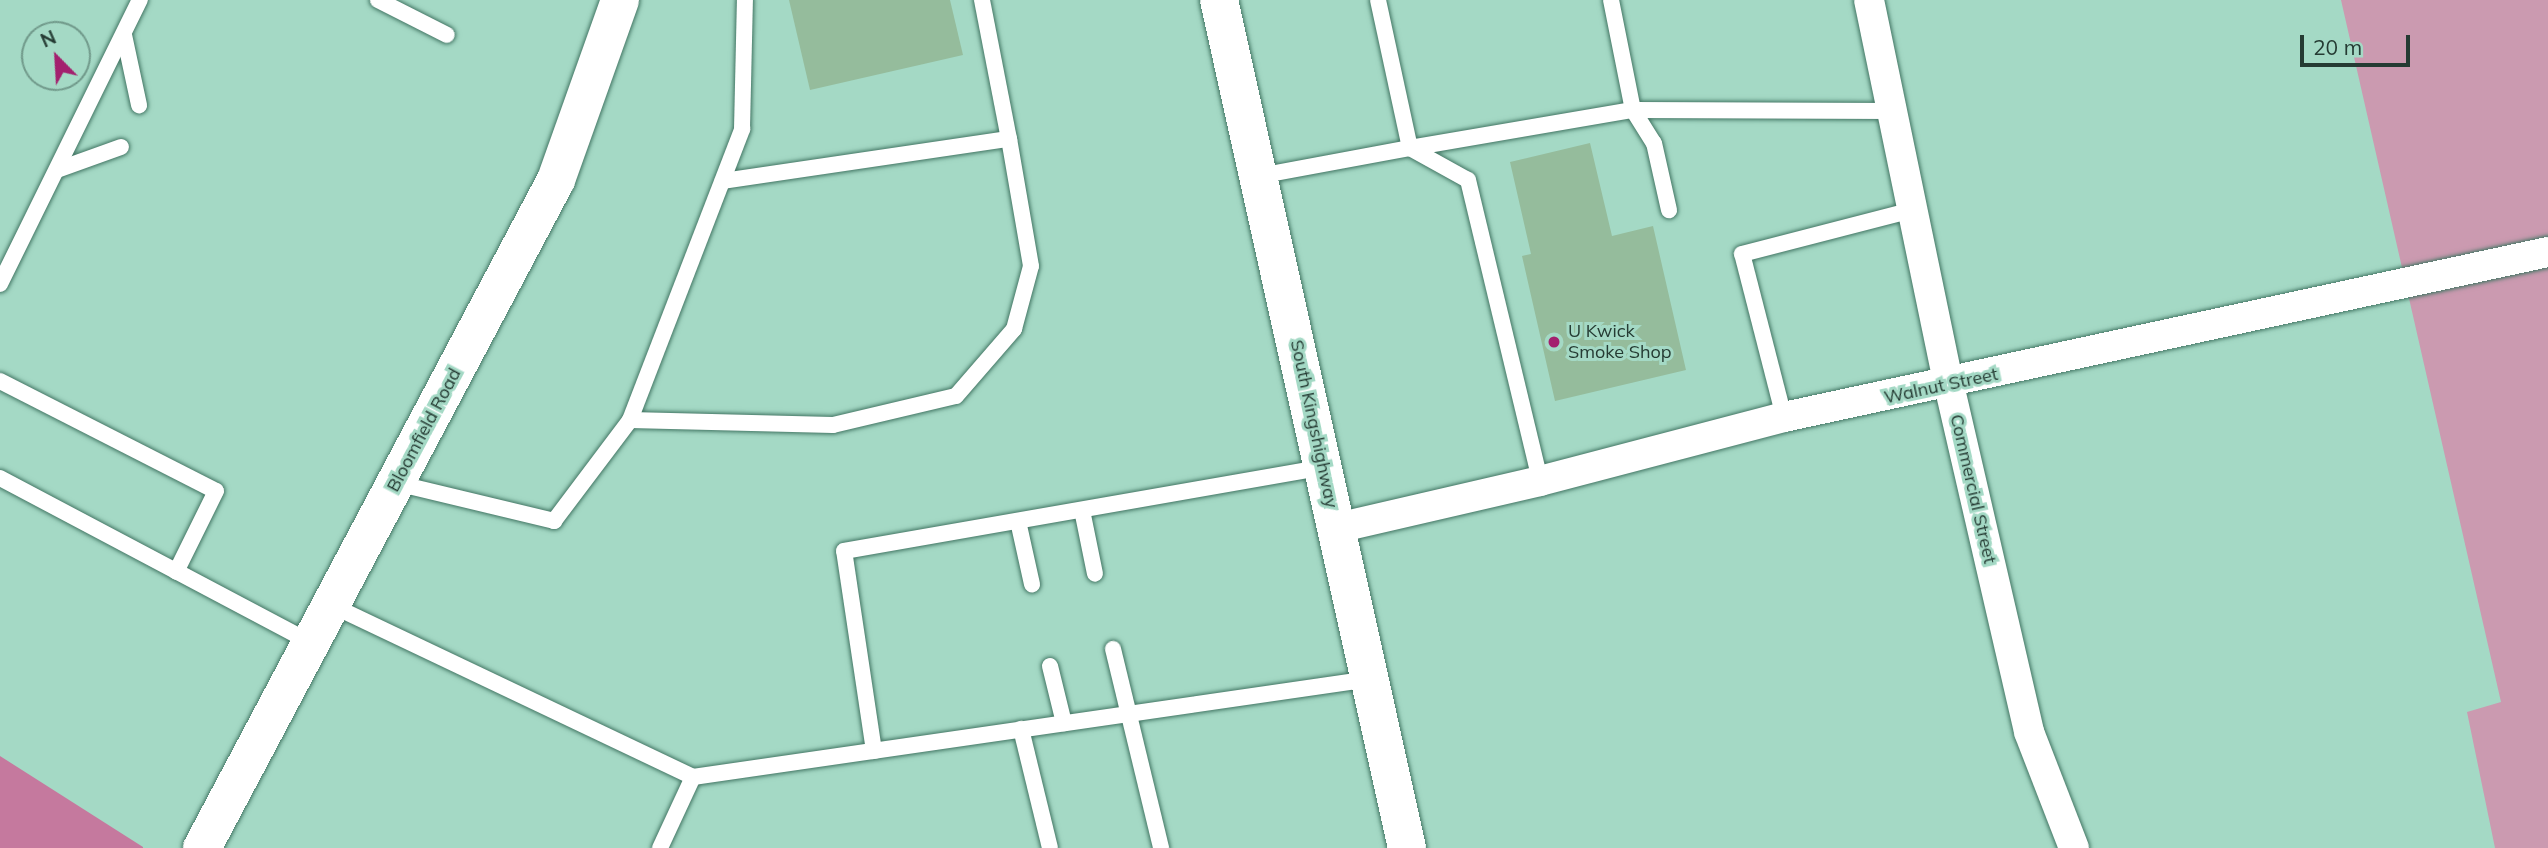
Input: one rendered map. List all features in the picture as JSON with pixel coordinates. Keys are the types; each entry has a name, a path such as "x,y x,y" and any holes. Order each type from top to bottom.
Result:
{"street":[{"name":"Bloomfield Road","path":"202,848 556,180 620,0"},
{"name":"South Kingshighway","path":"1220,0 1407,848"},
{"name":"Commercial Street","path":"1869,0 1949,385 2029,732 2074,848"},
{"name":"Walnut Street","path":"1337,528 1540,481 1784,417 1949,385 2548,252"}],"lane":[{"path":"0,284 140,0"},
{"path":"378,0 447,35"},
{"path":"396,483 554,521 631,420 742,129 744,0"},
{"path":"631,420 833,425 956,396 1014,328 1031,266 982,0"},
{"path":"1378,0 1410,148 1468,180 1540,481"},
{"path":"1611,0 1633,110 1654,143 1669,210"},
{"path":"124,35 139,105"},
{"path":"1259,176 1633,110 1892,111"},
{"path":"723,181 1009,139"},
{"path":"57,170 121,147"},
{"path":"1784,417 1742,254 1912,210"},
{"path":"0,381 216,491 176,572"},
{"path":"874,751 844,551 1323,467"},
{"path":"0,478 312,643"},
{"path":"1083,510 1095,574"},
{"path":"1018,521 1032,584"},
{"path":"331,605 693,778 1370,679"},
{"path":"1113,649 1161,848"},
{"path":"1050,666 1063,723"},
{"path":"1021,729 1051,848"},
{"path":"660,848 693,778"}],"shaded area":[{"path":"2341,0 2548,0 2548,848 2495,848 2467,712 2501,702"},
{"path":"0,756 143,847 143,848 0,848"}],"building":[{"path":"789,0 950,0 963,55 810,90"},
{"path":"1590,143 1612,236 1653,226 1686,370 1555,401 1522,256 1531,254 1510,162"}],"place":[{"name":"U Kwick Smoke Shop","path":"1554,342"}]}
